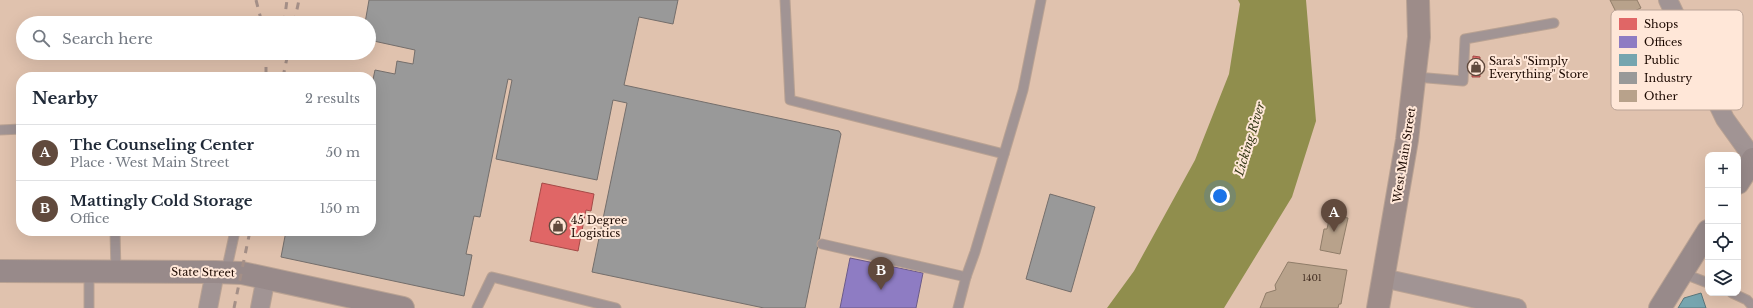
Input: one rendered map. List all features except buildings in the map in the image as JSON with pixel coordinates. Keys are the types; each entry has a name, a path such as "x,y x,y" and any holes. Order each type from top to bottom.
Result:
{"main road":[{"name":"West Main Street","path":"1378,308 1408,140 1416,77 1419,37 1418,0"},
{"path":"1741,178 1753,158"},
{"path":"1660,308 1705,236"},
{"name":"State Street","path":"0,271 221,272 266,277 403,308"}],"street":[{"path":"1668,0 1673,10"},
{"path":"1721,110 1725,119 1753,158"},
{"path":"208,308 221,272"},
{"path":"260,308 266,277"},
{"path":"1383,278 1517,308"}],"lane":[{"path":"785,0 790,100 1004,154"},
{"path":"958,308 1023,90 1042,0"},
{"path":"1416,77 1463,81 1465,39 1554,23"},
{"path":"0,130 16,129"},
{"path":"115,236 116,272"},
{"path":"221,272 233,236"},
{"path":"822,244 966,277"},
{"path":"88,271 89,308"},
{"path":"1682,273 1705,282"},
{"path":"477,308 492,277 616,308"},
{"path":"1738,296 1747,300 1753,307"}],"water":[{"name":"Licking River","path":"1238,0 1306,0 1316,121 1292,197 1224,308 1107,308 1134,271 1195,160 1229,74 1240,4"}],"railway":[{"path":"256,0 260,16"},
{"path":"285,16 287,0"},
{"path":"296,16 299,0"},
{"path":"266,60 266,72"},
{"path":"284,72 287,60"},
{"path":"234,308 249,236"}],"place":[{"name":"Sara's \"Simply Everything\" Store","path":"1476,67"},
{"name":"45 Degree Logistics","path":"558,226"},
{"name":"The Counseling Center","path":"1334,232"},
{"name":"Mattingly Cold Storage","path":"881,290"}]}
